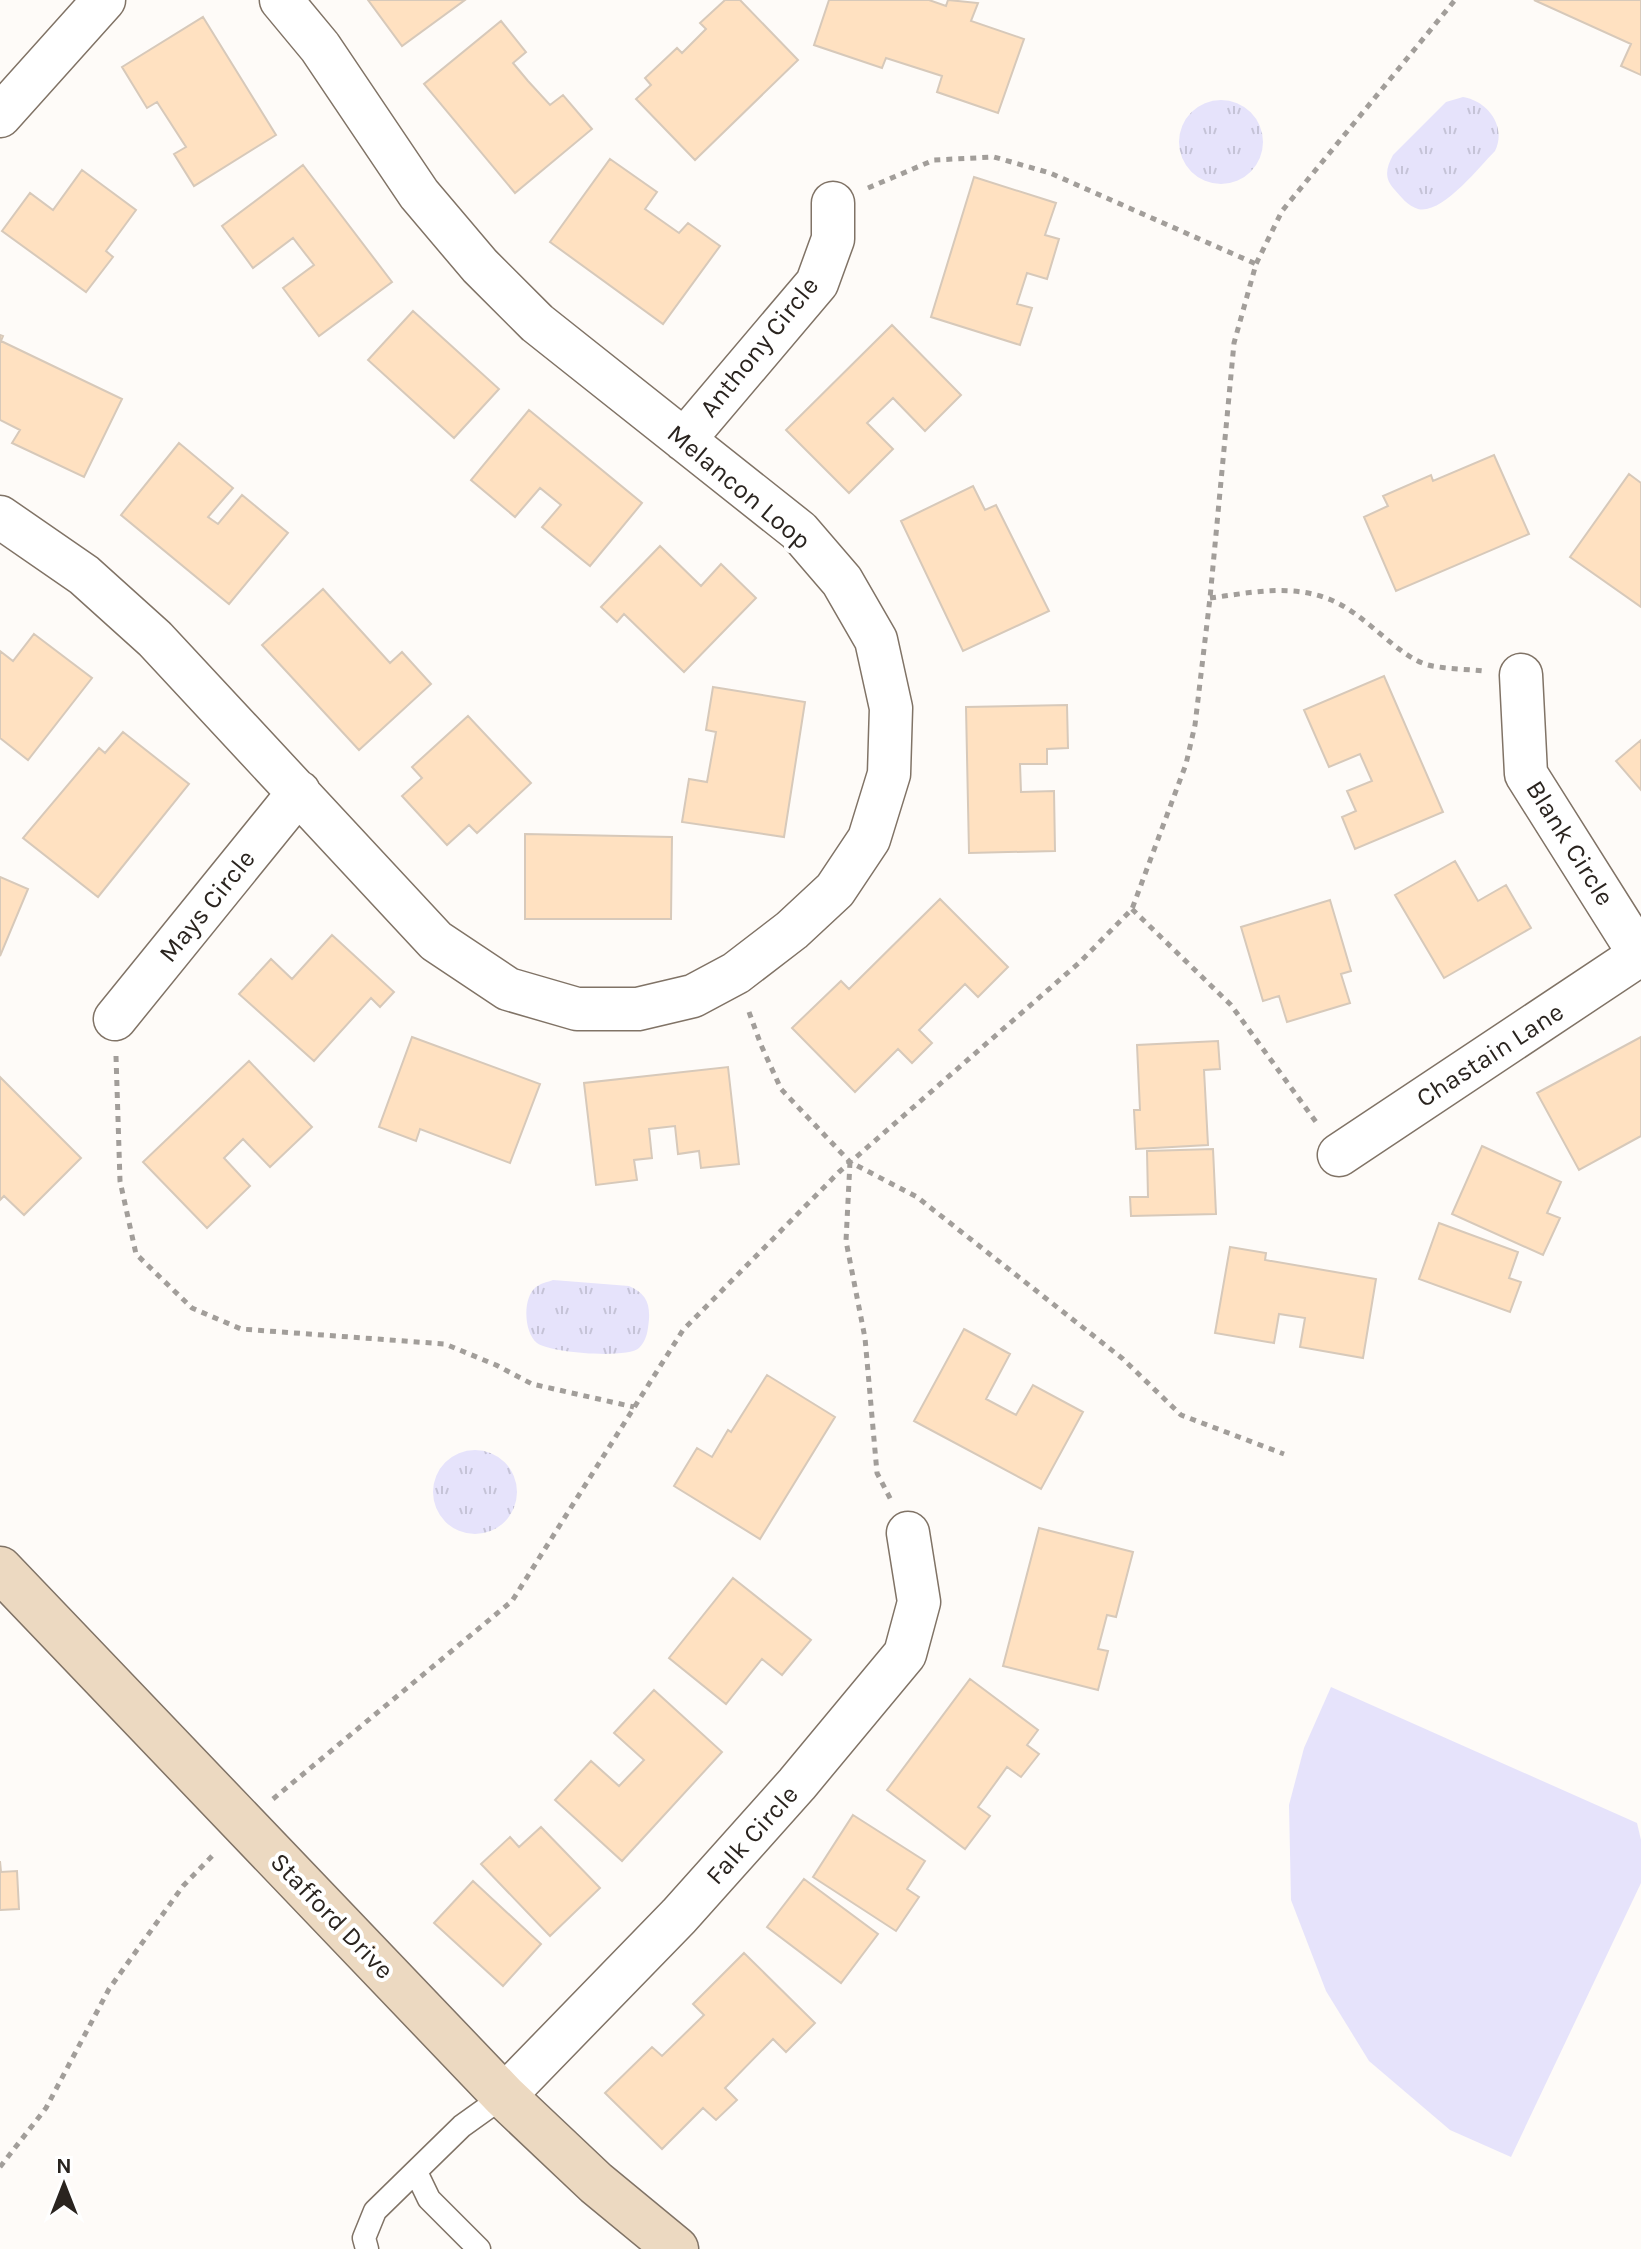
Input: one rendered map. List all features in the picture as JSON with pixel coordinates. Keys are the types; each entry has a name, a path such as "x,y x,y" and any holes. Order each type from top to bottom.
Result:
{"street":[{"path":"0,116 104,0"},
{"name":"Melancon Loop","path":"0,517 84,575 155,639 436,941 508,989 577,1009 638,1009 693,996 736,973 792,930 835,890 869,839 889,774 891,708 876,640 842,581 799,531 537,323 480,266 419,194 320,47 281,0"},
{"name":"Anthony Circle","path":"684,440 817,283 833,239 833,203"},
{"name":"Blank Circle","path":"1521,675 1526,774 1640,954"},
{"name":"Mays Circle","path":"115,1019 299,792"},
{"name":"Chastain Lane","path":"1339,1155 1640,954"},
{"name":"Falk Circle","path":"504,2096 679,1916 797,1784 905,1654 919,1602 908,1533"},
{"name":"Stafford Drive","path":"0,1569 504,2096 596,2183 676,2249"}],"lane":[{"path":"367,2249 364,2238 375,2211 462,2126 504,2096"},
{"path":"416,2172 429,2199 479,2249"}],"path":[{"path":"0,2167 46,2108 109,1989 183,1886 244,1823 512,1601 683,1330 850,1162 1080,962 1132,909 1186,764 1195,725 1234,343 1256,264 1282,211 1455,0"},
{"path":"833,203 934,160 994,157 1050,173 1256,264"},
{"path":"1210,598 1280,590 1326,598 1348,609 1427,665 1521,675"},
{"path":"1132,909 1231,1005 1339,1155"},
{"path":"736,973 761,1045 781,1089 850,1162 917,1197 1123,1359 1181,1415 1284,1454"},
{"path":"115,1019 120,1181 136,1254 192,1308 241,1329 445,1344 532,1384 634,1407"},
{"path":"850,1162 846,1241 865,1338 877,1473 908,1533"}],"green space":[{"path":"1463,97 1480,104 1493,116 1499,133 1495,151 1449,198 1428,209 1414,208 1389,181 1387,173 1393,155 1446,102"},
{"path":"1213,100 1229,100 1245,107 1256,118 1263,142 1260,158 1251,172 1229,184 1213,184 1197,177 1186,166 1179,150 1179,134 1186,118 1197,107"},
{"path":"553,1280 629,1286 639,1292 647,1303 649,1313 648,1331 642,1345 632,1351 605,1354 557,1350 537,1343 527,1324 528,1299 536,1287"},
{"path":"467,1450 483,1450 499,1457 510,1468 517,1492 514,1508 505,1522 483,1534 467,1534 451,1527 440,1516 433,1500 433,1484 440,1468 451,1457"},
{"path":"1331,1687 1637,1823 1641,1840 1641,1883 1511,2157 1450,2130 1369,2061 1326,1991 1291,1900 1289,1805 1304,1748"}],"building":[{"path":"368,0 465,0 402,46"},
{"path":"725,0 740,0 798,60 695,160 636,99 651,85 645,78 677,48 682,53 706,29 700,23"},
{"path":"829,0 929,0 946,6 948,0 978,3 971,21 1024,39 998,113 937,92 942,76 886,58 882,68 814,45"},
{"path":"1534,0 1641,0 1641,75 1621,66 1631,44"},
{"path":"203,17 276,135 194,186 174,154 186,147 157,102 147,108 122,67"},
{"path":"501,21 526,52 513,63 528,81 550,105 563,95 592,129 515,193 424,84"},
{"path":"610,159 657,192 645,209 679,233 688,223 720,246 663,324 550,242"},
{"path":"303,165 392,282 319,336 283,288 314,265 293,238 253,268 222,226"},
{"path":"82,170 136,210 106,251 113,257 86,292 2,231 30,193 53,210"},
{"path":"974,177 1056,203 1045,235 1059,239 1047,279 1027,273 1017,304 1032,308 1020,345 931,317"},
{"path":"413,311 499,389 454,438 368,360"},
{"path":"892,325 961,395 925,431 893,398 867,423 893,449 849,493 786,430"},
{"path":"0,335 3,336 1,341 122,399 84,477 12,443 20,430 0,420"},
{"path":"529,410 642,503 590,566 542,527 561,505 540,488 515,517 471,480"},
{"path":"179,443 233,488 208,517 218,524 242,495 288,533 229,604 121,515"},
{"path":"1494,455 1529,534 1396,591 1364,517 1388,506 1383,496 1431,475 1433,481"},
{"path":"1629,474 1641,483 1641,607 1570,557"},
{"path":"973,486 985,510 996,505 1049,611 963,651 901,521"},
{"path":"660,546 701,586 721,564 756,598 684,672 624,614 617,622 601,607"},
{"path":"323,589 390,663 402,652 431,684 359,750 262,645"},
{"path":"34,634 92,678 28,760 0,738 0,651 13,661"},
{"path":"1384,676 1443,812 1355,849 1342,817 1356,811 1347,791 1372,781 1360,754 1329,767 1304,710"},
{"path":"713,687 805,702 784,837 682,822 689,779 707,782 716,732 706,730"},
{"path":"1067,705 1068,748 1047,749 1047,764 1020,764 1021,792 1054,791 1055,851 969,853 966,707"},
{"path":"468,716 531,783 477,833 469,825 447,845 402,796 422,778 412,767"},
{"path":"123,732 189,784 98,897 23,838 99,748 105,753"},
{"path":"1641,740 1641,790 1616,761"},
{"path":"525,834 672,837 671,919 525,919"},
{"path":"1455,861 1478,901 1506,885 1531,928 1444,978 1395,895"},
{"path":"0,877 28,889 0,956"},
{"path":"940,899 1008,967 978,997 965,984 919,1030 932,1043 912,1063 898,1049 855,1092 792,1028 841,981 849,989"},
{"path":"1330,900 1351,971 1341,974 1350,1003 1287,1022 1279,996 1263,1001 1241,927"},
{"path":"332,935 394,992 380,1007 371,998 314,1061 239,994 271,959 292,979"},
{"path":"412,1037 540,1084 510,1163 420,1129 416,1141 379,1127"},
{"path":"1641,1037 1641,1136 1579,1170 1537,1093"},
{"path":"1218,1041 1220,1069 1204,1070 1208,1145 1136,1149 1134,1110 1140,1110 1137,1045"},
{"path":"249,1061 312,1127 270,1167 243,1139 224,1158 250,1186 207,1228 143,1162"},
{"path":"728,1067 739,1164 701,1168 699,1151 678,1154 675,1126 649,1129 652,1158 634,1160 637,1180 596,1185 584,1083"},
{"path":"0,1077 81,1158 24,1215 4,1196 0,1200"},
{"path":"1482,1146 1561,1182 1547,1213 1560,1218 1543,1255 1452,1214"},
{"path":"1213,1149 1216,1214 1131,1216 1130,1197 1148,1197 1147,1151"},
{"path":"1439,1223 1518,1252 1509,1278 1521,1282 1510,1312 1419,1279"},
{"path":"1230,1247 1266,1253 1265,1260 1376,1279 1363,1358 1300,1347 1305,1318 1279,1314 1274,1343 1215,1333"},
{"path":"964,1329 1010,1354 986,1399 1016,1415 1033,1385 1083,1412 1041,1489 914,1421"},
{"path":"767,1375 835,1417 760,1539 674,1486 697,1448 712,1457"},
{"path":"1039,1528 1133,1552 1116,1617 1107,1615 1098,1649 1108,1651 1098,1690 1003,1666"},
{"path":"733,1578 811,1640 782,1675 762,1659 726,1704 669,1658"},
{"path":"970,1679 1038,1730 1027,1745 1039,1754 1021,1777 1007,1767 978,1807 990,1816 965,1849 887,1790"},
{"path":"654,1690 722,1752 622,1861 555,1800 591,1761 619,1786 644,1760 614,1733"},
{"path":"853,1815 925,1861 907,1889 919,1897 896,1931 813,1877"},
{"path":"541,1827 600,1888 550,1936 481,1864 510,1837 519,1847"},
{"path":"0,1861 1,1872 17,1871 19,1909 0,1910"},
{"path":"804,1879 878,1934 841,1983 767,1927"},
{"path":"473,1881 541,1944 503,1986 434,1923"},
{"path":"744,1953 815,2023 786,2052 773,2039 725,2088 737,2100 716,2120 703,2108 662,2149 605,2093 652,2047 662,2056 704,2015 693,2004"}]}
